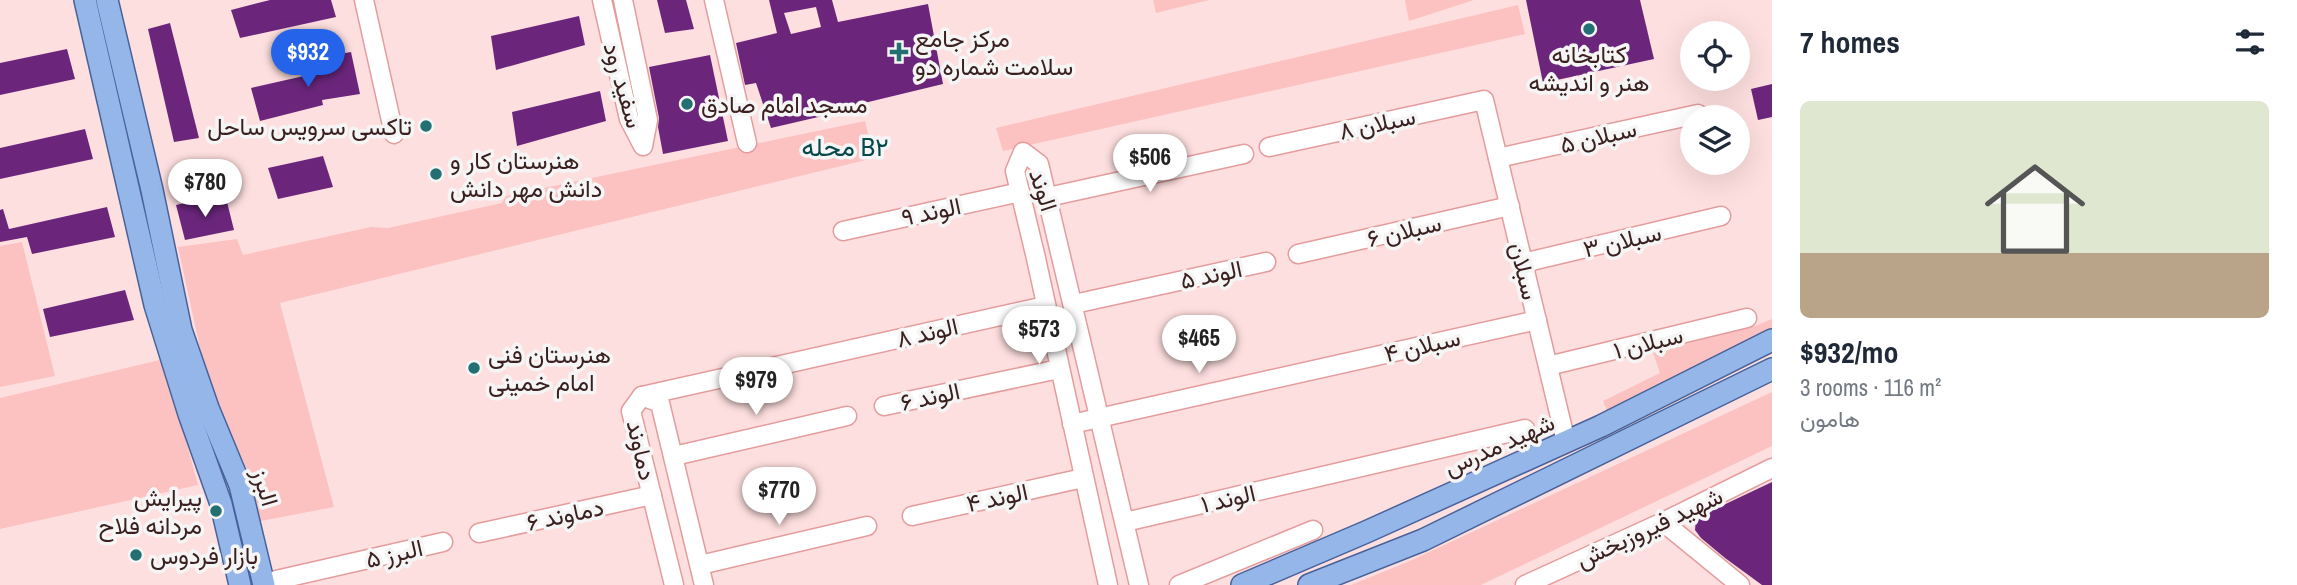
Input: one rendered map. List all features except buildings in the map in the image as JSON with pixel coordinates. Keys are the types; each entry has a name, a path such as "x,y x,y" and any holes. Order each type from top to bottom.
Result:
{"main road":[{"path":"85,0 155,305 173,332"},
{"path":"107,0 158,221 173,332 198,411"},
{"path":"97,54 118,51"},
{"path":"137,224 158,221"},
{"name":"شهید مدرس","path":"1242,585 1566,442 1772,340"},
{"name":"شهید مدرس","path":"1309,585 1435,534 1772,369"},
{"name":"البرز","path":"198,411 240,485 264,584"},
{"name":"البرز","path":"198,411 240,585"},
{"path":"228,534 251,528"},
{"path":"1366,532 1376,559"}],"street":[{"path":"364,0 394,134"},
{"name":"سفید رود","path":"602,0 628,113 643,146 648,120 623,0"},
{"path":"714,0 747,142"},
{"name":"سبلان ۸","path":"1269,147 1484,100"},
{"name":"سبلان","path":"1484,100 1566,442"},
{"path":"628,113 646,109"},
{"name":"سبلان ۵","path":"1499,158 1680,118"},
{"name":"الوند","path":"1108,585 1015,171 1023,152 1039,164 1048,197 1139,585"},
{"path":"1048,197 1244,154"},
{"name":"الوند ۹","path":"843,230 1020,192"},
{"name":"سبلان ۶","path":"1298,254 1510,206"},
{"name":"سبلان ۳","path":"1523,263 1721,216"},
{"path":"1035,254 1060,249"},
{"name":"الوند ۵","path":"1050,328 1076,313 1266,262"},
{"name":"الوند ۸","path":"642,396 1045,306"},
{"name":"سبلان ۱","path":"1548,366 1747,318"},
{"name":"سبلان ۴","path":"1072,424 1536,320"},
{"name":"الوند ۶","path":"884,406 1059,369"},
{"name":"دماوند","path":"674,585 631,411 642,396 660,403 704,585"},
{"path":"674,456 847,416"},
{"name":"الوند ۱","path":"1092,515 1123,516 1525,429"},
{"name":"شهید فیروزبخش","path":"1525,585 1663,522 1772,468"},
{"name":"الوند ۴","path":"912,516 1083,478"},
{"name":"دماوند ۶","path":"479,533 652,495"},
{"path":"1663,522 1740,585"},
{"path":"700,565 867,526"},
{"path":"1179,585 1313,530"},
{"path":"665,541 692,536"},
{"name":"البرز ۵","path":"264,584 443,542"}],"shaded area":[{"path":"1153,0 1209,0 1156,13"},
{"path":"1405,0 1474,0 1409,21"},
{"path":"1518,5 1525,34 1003,151 996,128"},
{"path":"865,121 874,158 280,303 334,507 261,521 249,474 207,380 178,247 237,239 243,255 371,227 388,228 502,203 506,196"},
{"path":"22,242 55,376 0,387 0,246"},
{"path":"1772,319 1772,329 1608,413 1603,401 1660,373 1652,350 1755,326"},
{"path":"164,359 198,485 0,529 0,398"},
{"path":"1772,392 1772,446 1481,585 1351,585 1412,560"}],"place":[{"name":"کتابخانه هنر و اندیشه","path":"1589,29"},
{"name":"مرکز جامع سلامت شماره دو","path":"899,52"},
{"name":"مسجد امام صادق","path":"687,104"},
{"name":"تاکسی سرویس ساحل","path":"426,126"},
{"name":"هنرستان کار و دانش مهر دانش","path":"436,174"},
{"name":"هنرستان فنی امام خمینی","path":"474,368"},
{"name":"پیرایش مردانه فلاح","path":"216,511"},
{"name":"بازار فردوس","path":"136,555"}],"district":[{"name":"محله B۲","path":"845,146"}]}
